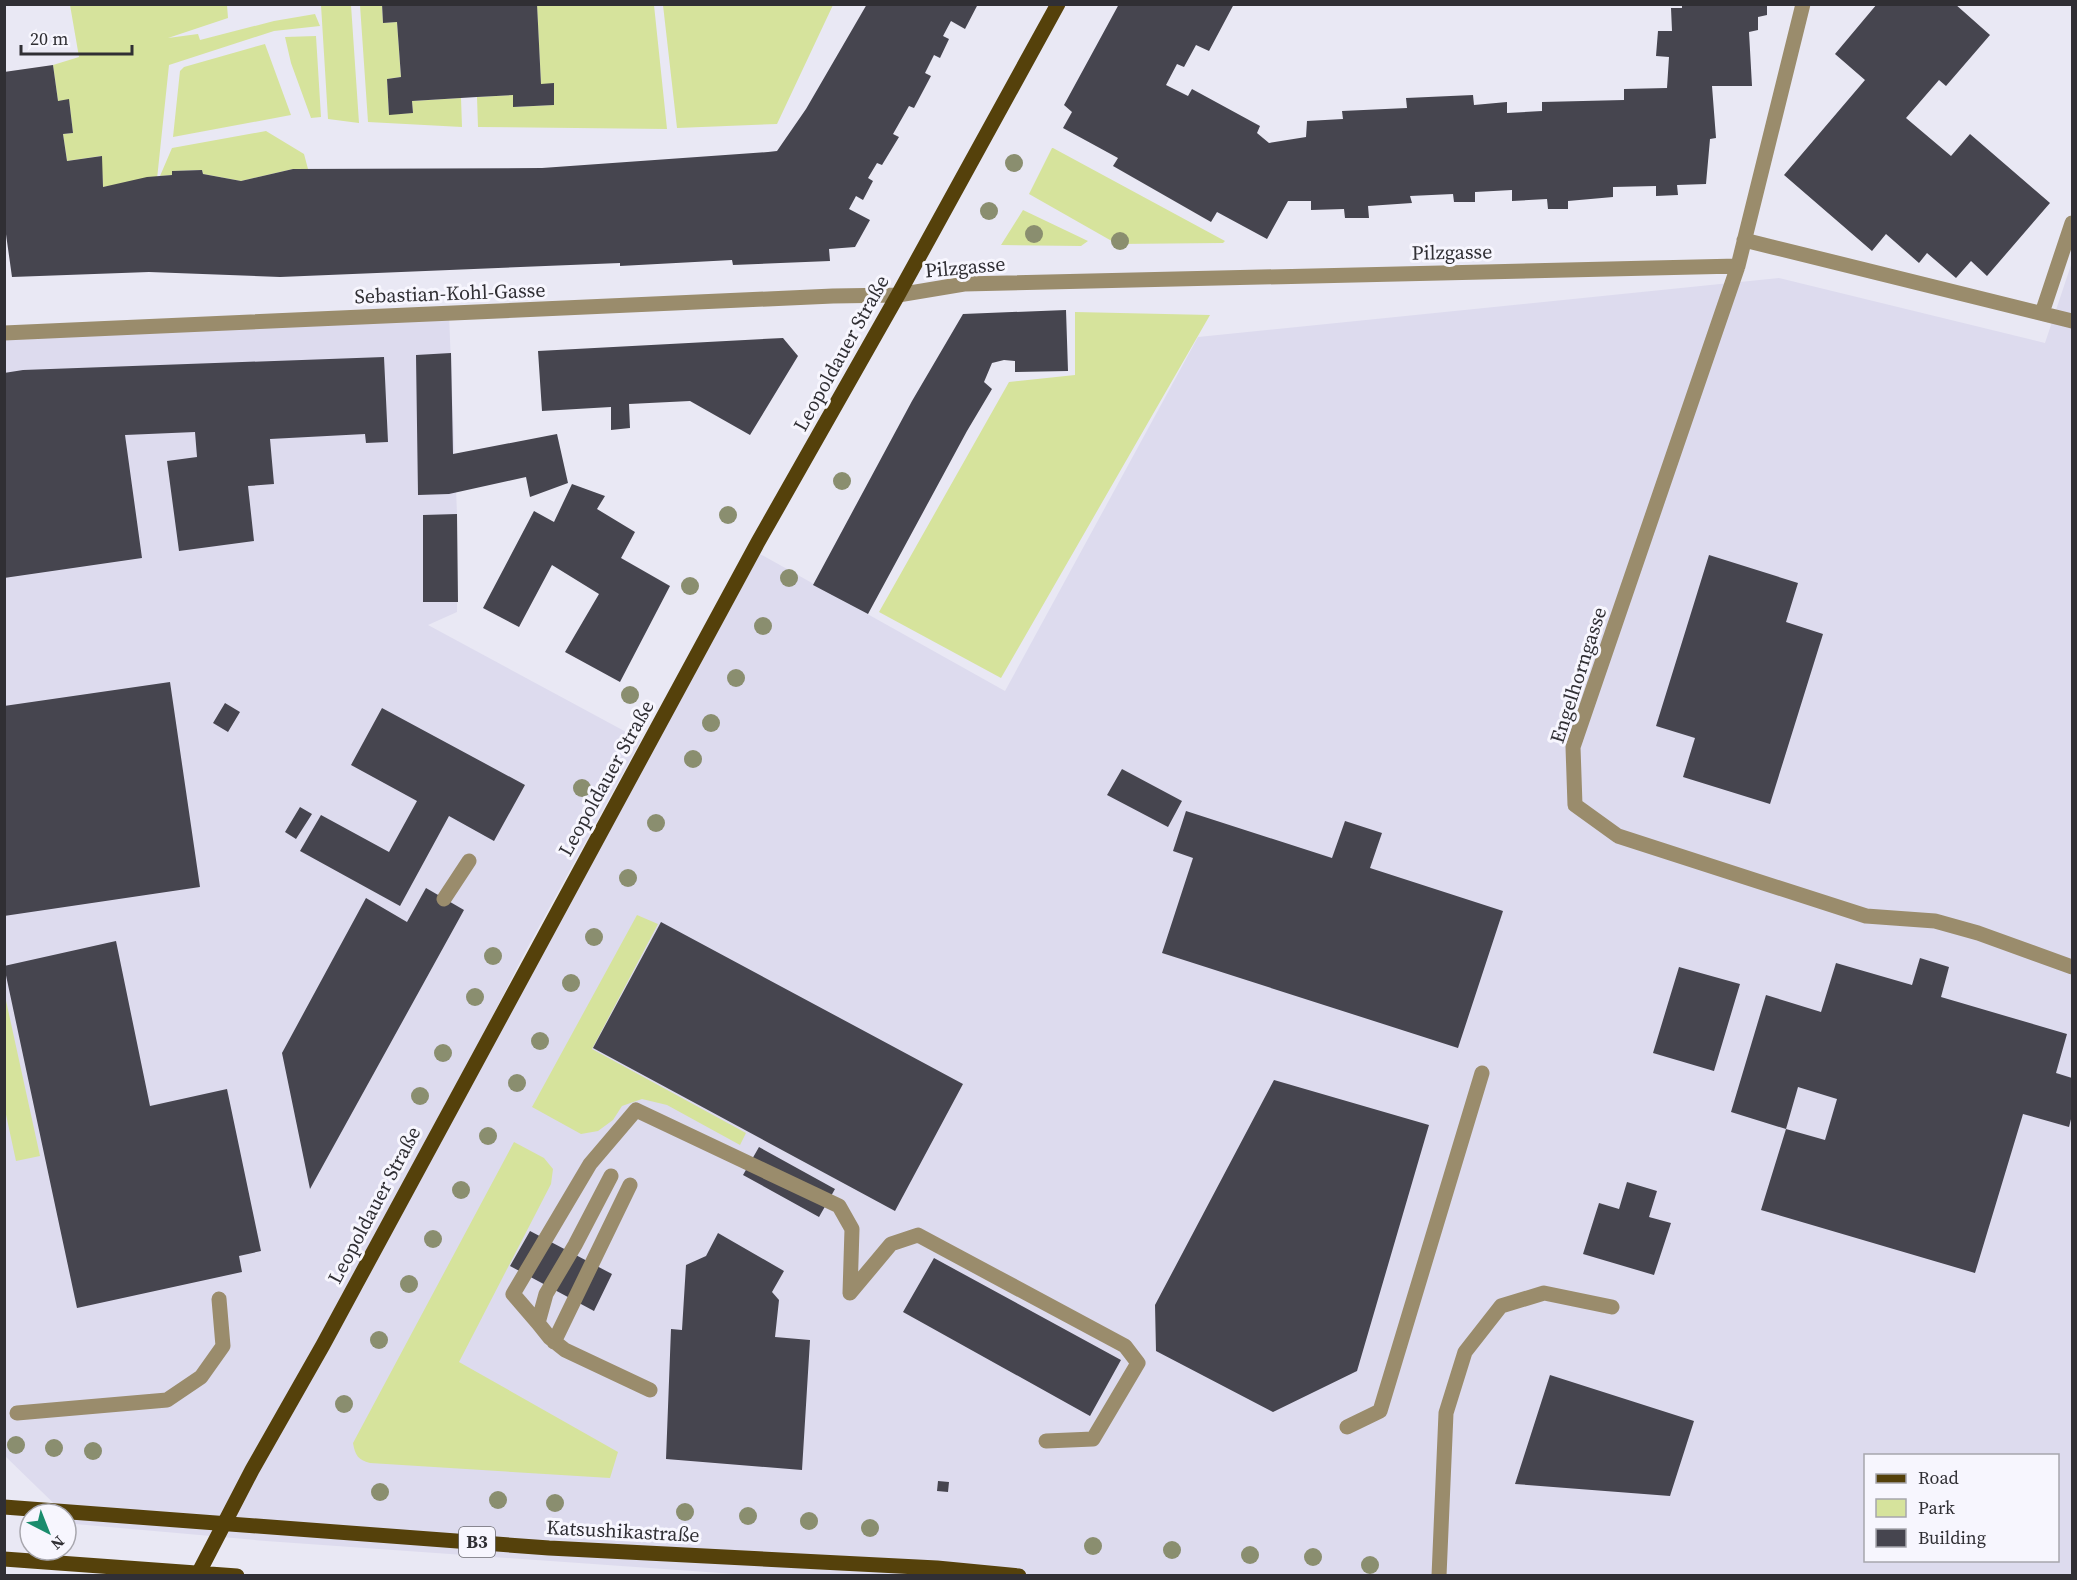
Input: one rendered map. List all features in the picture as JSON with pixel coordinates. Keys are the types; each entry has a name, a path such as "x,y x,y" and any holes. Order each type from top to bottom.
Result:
{"main road":[{"name":"Leopoldauer Straße","path":"198,1574 758,542 898,296 1058,4"},
{"name":"B3","path":"4,1507 225,1523"},
{"name":"Katsushikastraße","path":"225,1523 549,1548 937,1568 1019,1575"},
{"path":"4,1559 237,1575"}],"street":[{"path":"1738,266 1803,4"},
{"path":"2042,313 2073,223"},
{"path":"1744,240 2073,321"},
{"name":"Pilzgasse","path":"898,296 964,284 1738,266"},
{"name":"Engelhorngasse","path":"1738,266 1573,747 1575,805 1618,836 1866,916 1935,921 2072,963"},
{"name":"Sebastian-Kohl-Gasse","path":"4,333 833,296 898,296"},
{"path":"444,899 469,861"},
{"path":"1347,1428 1380,1412 1482,1073"},
{"path":"650,1390 565,1350 554,1342 513,1294 590,1164 636,1110 839,1206 852,1229 850,1293 891,1245 918,1235 1125,1346 1138,1363 1093,1439 1046,1441"},
{"path":"538,1323 546,1294 611,1176"},
{"path":"554,1342 630,1185"},
{"path":"1439,1575 1446,1413 1465,1352 1501,1306 1544,1293 1612,1307"},
{"path":"17,1413 167,1400 201,1377 223,1346 219,1299"}],"shaded area":[{"path":"2072,262 2072,1575 763,1576 266,1541 78,1524 78,1502 52,1502 5,1456 4,333 449,314 457,514 457,612 428,625 641,740 523,956 451,1098 342,1297 362,1290 390,1232 760,554 1005,691 1198,337 1779,278 2045,343"}],"green space":[{"path":"551,4 654,5 667,129 478,127 477,97 513,95 514,107 554,105 554,84 541,84 537,6"},
{"path":"663,4 833,5 777,124 677,128"},
{"path":"70,5 227,5 228,18 168,38 198,34 200,40 274,21 315,14 320,26 274,31 169,65 157,179 103,187 101,156 67,161 63,134 73,133 69,100 58,101 53,65 79,57"},
{"path":"321,5 351,5 359,123 328,119"},
{"path":"360,5 382,5 383,23 397,22 401,77 387,79 389,114 413,113 412,101 461,98 462,127 368,122"},
{"path":"316,36 321,117 311,118 291,63 285,37"},
{"path":"265,44 291,115 173,137 180,71 184,67"},
{"path":"266,131 304,154 308,169 293,169 241,181 203,174 202,170 172,171 172,175 160,176 172,148"},
{"path":"1052,148 1225,241 1223,243 1117,244 1029,194"},
{"path":"1023,210 1088,241 1081,246 1001,245"},
{"path":"1075,312 1210,315 1001,678 879,612 1009,382 1075,375"},
{"path":"637,915 658,924 592,1049 746,1133 740,1145 667,1105 642,1099 622,1106 613,1120 598,1131 581,1134 532,1107"},
{"path":"5,996 40,1156 16,1161 5,1110"},
{"path":"514,1142 544,1158 553,1169 551,1184 459,1362 618,1452 610,1478 370,1463 360,1459 353,1443"}],"building":[{"path":"382,4 537,4 541,84 554,83 554,105 513,107 513,95 477,97 412,101 413,113 389,115 387,79 401,77 397,22 383,23"},
{"path":"867,4 978,4 965,29 951,21 943,36 949,39 940,58 934,55 925,73 931,76 914,108 909,106 893,134 899,137 882,165 877,163 868,178 873,181 863,200 856,196 849,209 870,220 855,247 829,249 830,261 733,265 732,260 620,266 620,263 280,277 149,272 12,277 4,220 4,72 53,65 58,101 69,99 73,133 63,134 67,161 102,156 103,187 147,177 172,175 172,171 202,170 203,174 241,181 293,169 542,168 768,152 777,151 806,109"},
{"path":"1119,4 1234,4 1209,51 1196,45 1184,67 1177,64 1166,85 1188,96 1192,89 1260,126 1257,133 1269,143 1306,137 1307,121 1343,119 1342,111 1407,108 1406,98 1473,95 1474,105 1507,102 1507,113 1542,111 1542,102 1624,100 1624,89 1667,88 1669,57 1656,56 1658,31 1672,31 1671,8 1682,8 1682,5 1767,5 1767,15 1758,17 1758,30 1749,32 1752,86 1712,86 1716,138 1710,139 1706,184 1677,185 1678,195 1656,196 1656,186 1613,187 1613,197 1568,201 1568,209 1548,209 1547,199 1512,201 1512,190 1475,192 1475,202 1454,202 1453,194 1410,196 1412,203 1368,206 1369,218 1345,218 1344,209 1311,210 1311,201 1288,201 1267,239 1217,212 1211,222 1113,166 1118,158 1063,128 1072,112 1064,105"},
{"path":"1877,4 1955,4 1990,35 1946,86 1939,80 1906,118 1951,156 1970,134 2050,203 1987,276 1971,261 1956,278 1927,253 1919,263 1886,234 1872,251 1784,175 1865,80 1835,54"},
{"path":"1066,310 1068,371 1015,372 1015,361 1004,360 992,363 984,382 992,389 868,614 813,585 912,401 963,314"},
{"path":"783,338 798,356 750,435 690,401 629,404 630,428 611,430 611,407 542,411 538,351"},
{"path":"451,353 453,454 557,434 568,483 530,497 526,477 449,494 418,495 416,355"},
{"path":"384,357 388,442 366,443 365,434 270,439 274,484 248,486 254,541 179,551 167,461 197,457 195,432 125,435 142,558 4,578 4,373 23,370"},
{"path":"572,484 605,496 597,509 635,532 621,558 670,586 620,682 565,652 599,594 552,565 519,627 483,608 534,511 554,522"},
{"path":"457,514 458,602 423,602 423,515"},
{"path":"1709,555 1798,583 1786,622 1823,634 1770,804 1683,777 1695,738 1656,726"},
{"path":"170,682 200,887 4,916 4,706"},
{"path":"225,703 240,712 228,732 213,723"},
{"path":"382,708 525,785 494,841 449,816 400,906 300,851 321,815 389,852 417,801 351,765"},
{"path":"1122,769 1182,801 1168,827 1107,795"},
{"path":"300,807 312,814 296,839 285,832"},
{"path":"1186,811 1332,858 1345,821 1382,833 1370,868 1503,911 1458,1048 1162,953 1193,858 1173,851"},
{"path":"426,888 464,910 310,1189 282,1053 366,898 407,922"},
{"path":"661,922 963,1084 895,1211 593,1048"},
{"path":"116,941 150,1106 227,1089 261,1251 239,1256 242,1272 77,1308 4,966"},
{"path":"1920,958 1949,967 1941,997 2067,1034 2056,1073 2072,1078 2072,1115 2069,1127 2023,1114 1975,1273 1761,1210 1786,1129 1731,1112 1766,995 1821,1012 1836,963 1912,985","holes":["1798,1087 1837,1099 1825,1140 1786,1129"]},
{"path":"1679,967 1740,984 1714,1071 1653,1053"},
{"path":"1274,1080 1429,1125 1357,1371 1273,1412 1156,1351 1155,1305"},
{"path":"759,1147 835,1189 819,1217 743,1175"},
{"path":"1627,1182 1657,1191 1649,1217 1671,1223 1654,1275 1583,1254 1599,1203 1619,1209"},
{"path":"530,1231 612,1274 594,1311 510,1266"},
{"path":"718,1233 784,1271 772,1292 779,1300 775,1337 810,1340 802,1470 666,1459 671,1329 682,1330 686,1265 706,1256"},
{"path":"934,1258 1121,1360 1090,1416 903,1312"},
{"path":"1550,1375 1694,1421 1670,1496 1515,1484"},
{"path":"938,1481 949,1482 948,1492 937,1491"}]}
